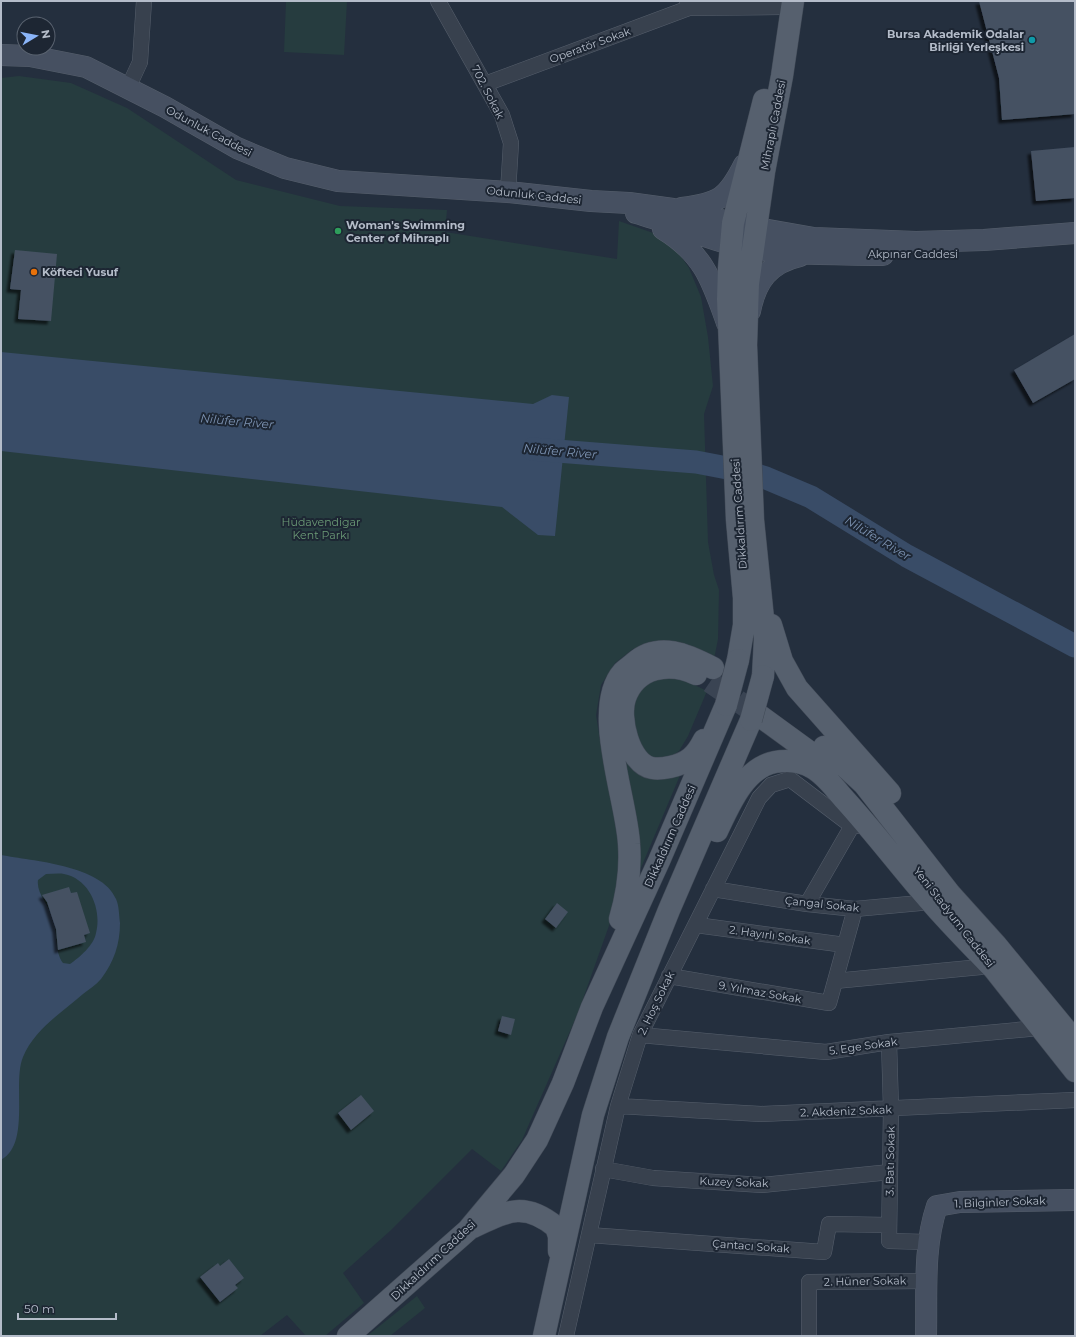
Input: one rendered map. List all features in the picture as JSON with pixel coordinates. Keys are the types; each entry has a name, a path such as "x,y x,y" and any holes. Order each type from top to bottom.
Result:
{"main road":[{"name":"Mihraplı Caddesi","path":"731,244 749,154 763,105 786,3"},
{"name":"Mihraplı Caddesi","path":"754,238 764,172 782,76 786,3"},
{"name":"Dikkaldırım Caddesi","path":"740,389 746,345 748,284 754,238"},
{"name":"Dikkaldırım Caddesi","path":"348,1336 468,1230 514,1175 537,1140 563,1083 592,1007 659,861 726,705 738,660 744,625 745,520 740,389 730,330 728,299 731,244"},
{"name":"Dikkaldırım Caddesi","path":"544,1336 559,1274 574,1194 593,1115 618,1037 669,910 758,712 763,676 764,638 760,578 745,520"},
{"path":"760,578 772,631 782,661 797,688 812,707 860,757 899,805 994,956"},
{"path":"592,1007 628,890 629,844 609,718 613,690 622,673 640,658 656,651 674,651 692,657 711,675 669,666 653,669 636,681 625,698 623,717 627,739 637,759 652,768 666,768 691,760 726,705"},
{"name":"Yeni Stadyum Caddesi","path":"758,712 830,759 864,784 950,894 994,956 1040,1028 1075,1071"},
{"path":"638,986 665,940 736,795 747,779 761,768 775,762 793,761 810,766 822,775 860,826 931,902 994,956"},
{"name":"Yeni Stadyum Caddesi","path":"994,956 1075,1041"},
{"path":"468,1230 496,1217 518,1210 534,1212 556,1227 559,1236 559,1274"}],"street":[{"path":"128,88 140,62 144,1"},
{"name":"702. Sokak","path":"438,1 502,114 511,144 508,192"},
{"name":"Operatör Sokak","path":"485,84 688,5 786,3"},
{"name":"Odunluk Caddesi","path":"1,56 30,56 86,67 166,107 237,148 285,168 338,181 508,192 591,201"},
{"path":"674,209 706,204 729,192 749,154"},
{"path":"764,172 765,200 771,215 779,225 813,246"},
{"path":"591,201 629,203 674,209 734,223 754,238"},
{"path":"591,201 639,214 731,244 754,238"},
{"path":"639,214 672,234 691,250 704,266 714,286 730,330"},
{"name":"Akpınar Caddesi","path":"813,246 984,240 1075,233"},
{"name":"Akpınar Caddesi","path":"754,238 813,246 917,256 1075,248"},
{"path":"746,345 754,293 765,274 780,262 813,246"},
{"name":"2. Hoş Sokak","path":"566,1336 618,1106 640,1035 759,798 772,785 790,779 860,826"},
{"path":"807,904 860,826"},
{"name":"Çangal Sokak","path":"713,889 807,904 855,909 931,902"},
{"name":"9. Yılmaz Sokak","path":"669,976 829,1003 855,909"},
{"name":"2. Hayırlı Sokak","path":"696,925 845,945"},
{"path":"835,981 994,956"},
{"name":"5. Ege Sokak","path":"640,1035 826,1052 889,1042 1040,1028"},
{"name":"3. Batı Sokak","path":"889,1042 891,1109 889,1241 928,1242"},
{"name":"2. Akdeniz Sokak","path":"618,1106 761,1114 1075,1100"},
{"name":"Kuzey Sokak","path":"603,1169 653,1178 762,1185 890,1172"},
{"name":"1. Bilginler Sokak","path":"926,1336 928,1242 932,1221 937,1206 960,1202 1075,1200"},
{"name":"Çantacı Sokak","path":"589,1235 824,1252 829,1224 889,1225"},
{"name":"2. Hüner Sokak","path":"809,1336 809,1282 927,1281"}],"green space":[{"path":"259,1 347,1 344,55 284,52 286,2"},
{"name":"Hüdavendigar Kent Parkı","path":"19,76 71,83 127,108 236,180 340,206 447,210 445,232 617,259 619,221 656,234 674,246 689,268 701,297 708,337 713,386 704,414 708,542 714,575 719,590 718,639 714,659 653,645 633,649 615,663 601,685 596,715 603,759 617,820 622,889 578,1013 522,1140 501,1171 472,1149 390,1231 343,1273 364,1303 325,1336 306,1336 287,1315 260,1336 1,1336 1,78"},
{"path":"674,675 707,691 688,736 679,751 670,757 661,759 651,757 642,751 631,719 636,692 654,676"},
{"path":"621,746 681,773 635,882"},
{"path":"417,1296 425,1308 390,1336 367,1336"}],"water":[{"path":"1,352 533,404 552,395 569,397 555,536 538,535 502,507 1,451"},
{"path":"1,855 65,866 96,879 108,888 116,899 120,923 119,938 113,959 106,973 95,985 49,1022 28,1047 20,1068 19,1112 16,1141 10,1152 1,1160","holes":["46,874 64,874 81,882 92,897 95,906 97,915 95,937 86,950 70,964 63,963 60,958 53,918 39,890 38,880"]}],"building":[{"name":"Bursa Akademik Odalar Birliği Yerleşkesi","path":"979,1 1075,1 1075,114 1002,120 999,78"},
{"path":"1075,147 1075,198 1036,201 1031,151"},
{"name":"Köfteci Yusuf","path":"15,250 57,254 51,321 18,319 21,290 10,289"},
{"path":"1075,334 1075,379 1033,403 1014,370"},
{"path":"69,887 71,893 77,892 90,933 84,935 86,942 58,950 56,929 47,902 42,895"},
{"path":"557,903 568,912 556,928 545,919"},
{"path":"502,1016 515,1019 511,1035 498,1031"},
{"path":"361,1095 374,1111 351,1130 338,1113"},
{"path":"229,1259 244,1278 235,1285 238,1288 220,1302 200,1277 218,1263 220,1266"}],"waterway":[{"name":"Nilüfer River","path":"532,449 696,462 743,471 766,478 811,497 907,556 1075,646"}],"tunnel":[{"path":"710,682 760,716"}],"place":[{"name":"Bursa Akademik Odalar Birliği Yerleşkesi","path":"1032,40"},
{"name":"Woman's Swimming Center of Mihraplı","path":"338,231"},
{"name":"Köfteci Yusuf","path":"34,272"}]}
